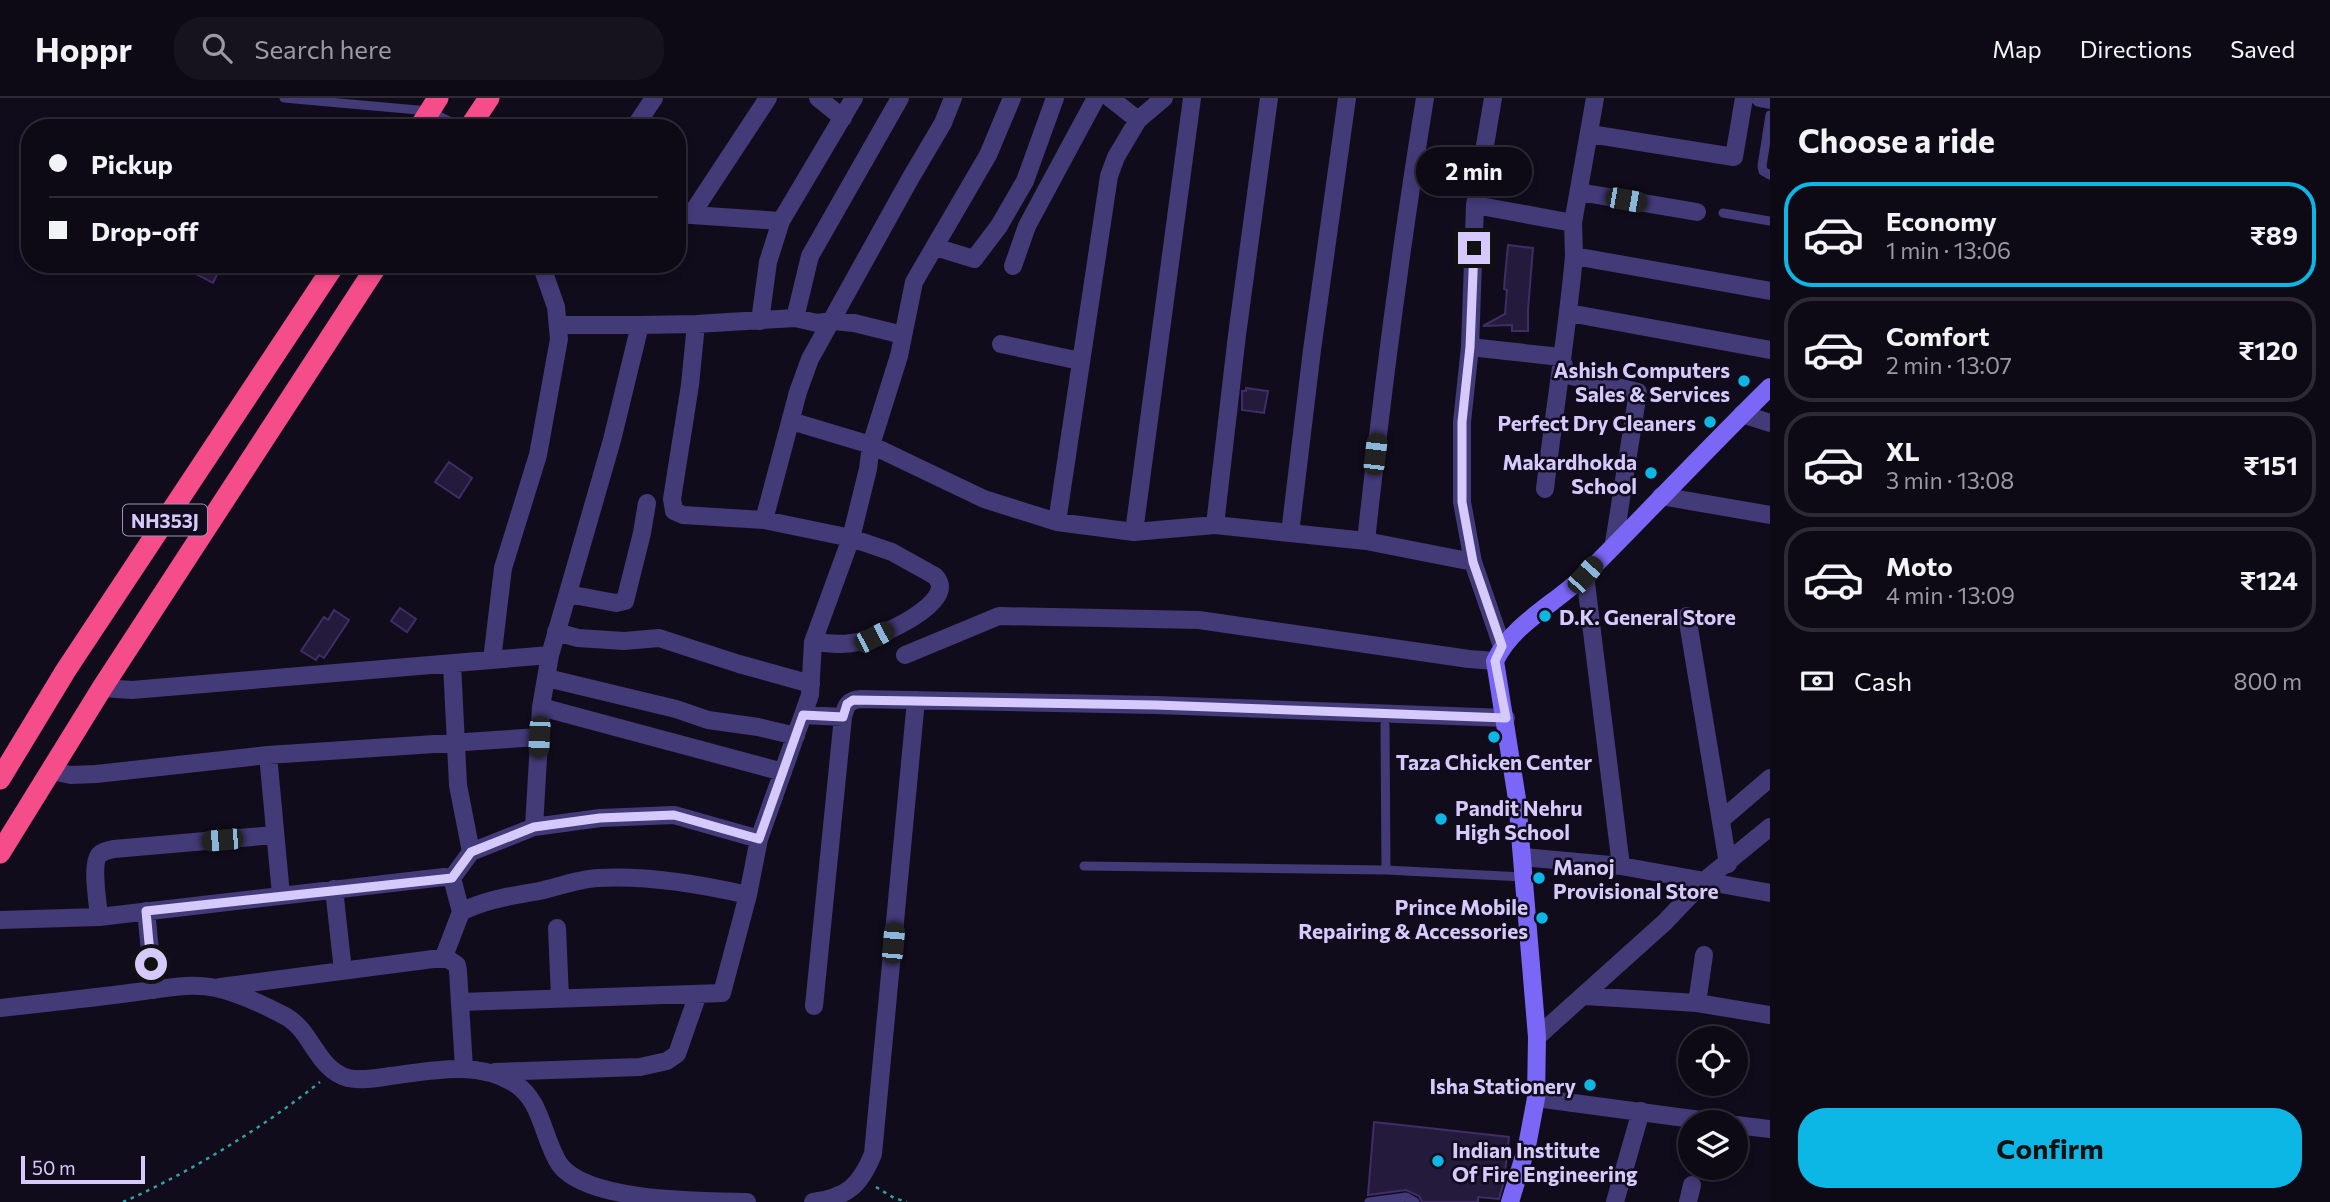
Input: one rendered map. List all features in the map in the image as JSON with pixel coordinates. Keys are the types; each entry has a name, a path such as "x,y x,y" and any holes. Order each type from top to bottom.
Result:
{"highway":[{"path":"475,119 489,98"},
{"name":"NH353J","path":"0,779 66,670 329,273"},
{"name":"NH353J","path":"0,853 102,688 371,273"}],"street":[{"path":"640,119 654,98"},
{"path":"686,211 768,98"},
{"path":"818,98 843,118"},
{"path":"760,321 768,262 781,221 853,98"},
{"path":"795,318 810,256 900,98"},
{"path":"764,520 797,392 810,359 943,123 953,98"},
{"path":"461,1002 722,993 748,895 759,839 810,695 813,642 851,538 868,469 871,445 899,356 914,282 988,155 1012,98"},
{"path":"935,247 974,260 999,226 1025,181 1055,98"},
{"path":"1013,266 1027,226 1096,98"},
{"path":"1110,98 1138,120"},
{"path":"1057,522 1109,176 1116,157 1138,120 1164,98"},
{"path":"1134,531 1192,98"},
{"path":"1215,526 1269,98"},
{"path":"1290,533 1347,98"},
{"path":"1366,541 1386,360 1425,98"},
{"path":"1493,98 1475,205 1470,347 1462,422 1462,502 1473,562 1498,654 1523,857 1537,1037 1536,1098 1527,1146 1510,1202"},
{"path":"1545,489 1569,313 1574,256 1573,223 1595,98"},
{"path":"1590,134 1734,157 1744,98"},
{"path":"1760,98 1770,100"},
{"path":"1579,192 1697,212"},
{"path":"1475,205 1573,223"},
{"path":"686,214 781,221"},
{"path":"1574,256 1770,291"},
{"path":"492,660 503,568 538,455 559,339 553,297 544,273"},
{"path":"1569,313 1770,350"},
{"path":"559,325 696,324 795,318 817,323 854,323 903,335"},
{"path":"696,324 690,385 673,488 674,511 683,516 764,520 851,538 892,552 940,581 941,590 927,607 874,637 846,644 813,642"},
{"path":"534,827 541,707 550,655 612,440 640,325"},
{"path":"1001,344 1080,361"},
{"path":"1470,347 1561,357"},
{"path":"1561,357 1567,375 1639,392 1614,543"},
{"path":"905,655 999,616 1199,620 1456,658 1498,654 1585,575 1770,387"},
{"path":"1742,414 1770,423"},
{"path":"790,421 871,445 985,499 1057,522 1134,531 1215,526 1290,533 1366,541 1473,562"},
{"path":"1661,496 1770,515"},
{"path":"568,594 616,603 625,601 647,503"},
{"path":"1585,575 1621,866"},
{"path":"1687,616 1728,864"},
{"path":"556,632 578,638 624,641 659,638 811,684"},
{"path":"102,688 132,690 550,655"},
{"path":"452,664 458,785 471,852"},
{"path":"547,678 708,719 796,736"},
{"path":"814,1006 843,717 847,704 853,700 1156,705 1506,718"},
{"path":"813,1202 829,1199 852,1189 865,1174 873,1154 916,700"},
{"path":"541,707 783,772"},
{"path":"803,715 843,717"},
{"path":"51,771 71,775 96,774 268,755 539,737"},
{"path":"268,755 281,895"},
{"path":"1721,820 1770,778"},
{"path":"0,920 99,917 452,878 471,852 534,827 600,818 674,815 759,839"},
{"path":"1537,1037 1665,922 1703,882 1770,827"},
{"path":"99,917 96,868 97,858 102,852 275,835"},
{"path":"1523,857 1621,866 1770,893"},
{"path":"443,959 461,912 452,878"},
{"path":"461,912 490,900 596,878 665,880 748,895"},
{"path":"334,889 344,971"},
{"path":"146,911 154,990"},
{"path":"557,928 560,998"},
{"path":"1697,1003 1704,954"},
{"path":"0,1008 181,987 217,988 443,959 454,961 457,965 464,1068"},
{"path":"217,988 288,1017 300,1028 322,1061 334,1071 348,1078 370,1079 464,1068 490,1072 640,1067 667,1061 677,1054 698,994"},
{"path":"1585,996 1697,1003 1770,1015"},
{"path":"490,1072 515,1083 532,1098 560,1165 573,1177 597,1189 634,1197 747,1202"},
{"path":"1536,1098 1678,1116"},
{"path":"1615,1202 1641,1111"},
{"path":"1748,1126 1770,1129"}],"lane":[{"path":"284,98 428,112"},
{"path":"1770,115 1762,166 1763,172 1770,175"},
{"path":"1723,213 1770,221"},
{"path":"1385,725 1386,870"},
{"path":"1084,866 1386,870 1523,877"},
{"path":"1369,1202 1406,1197 1415,1202"}],"path":[{"path":"123,1202 152,1189 284,1110 334,1071"},
{"path":"865,1174 879,1190 907,1202"}],"building":[{"path":"1508,245 1533,248 1528,331 1512,331 1512,325 1483,326 1505,314"},
{"path":"194,273 218,273 213,283"},
{"path":"1246,388 1268,391 1264,413 1242,410 1242,391 1246,391"},
{"path":"449,462 472,478 459,498 435,482"},
{"path":"400,608 416,619 407,632 391,621"},
{"path":"334,610 349,620 324,658 319,655 316,660 301,651 324,617 328,620"},
{"name":"Indian Institute Of Fire Engineering","path":"1374,1122 1509,1137 1499,1199 1478,1197 1478,1202 1422,1202 1419,1196 1406,1190 1368,1195"}],"place":[{"name":"Ashish Computers Sales & Services","path":"1744,381"},
{"name":"Perfect Dry Cleaners","path":"1710,422"},
{"name":"Makardhokda School","path":"1651,473"},
{"name":"D.K. General Store","path":"1545,616"},
{"name":"Taza Chicken Center","path":"1494,737"},
{"name":"Pandit Nehru High School","path":"1441,819"},
{"name":"Manoj Provisional Store","path":"1539,878"},
{"name":"Prince Mobile Repairing & Accessories","path":"1542,918"},
{"name":"Isha Stationery","path":"1590,1085"},
{"name":"Indian Institute Of Fire Engineering","path":"1438,1161"}],"route":[{"path":"151,964 146,911 452,878 471,852 534,827 600,818 674,815 759,839 803,715 843,717 847,704 853,700 1156,705 1506,718 1495,661 1502,646 1473,562 1462,502 1462,422 1470,347 1474,248"}]}
